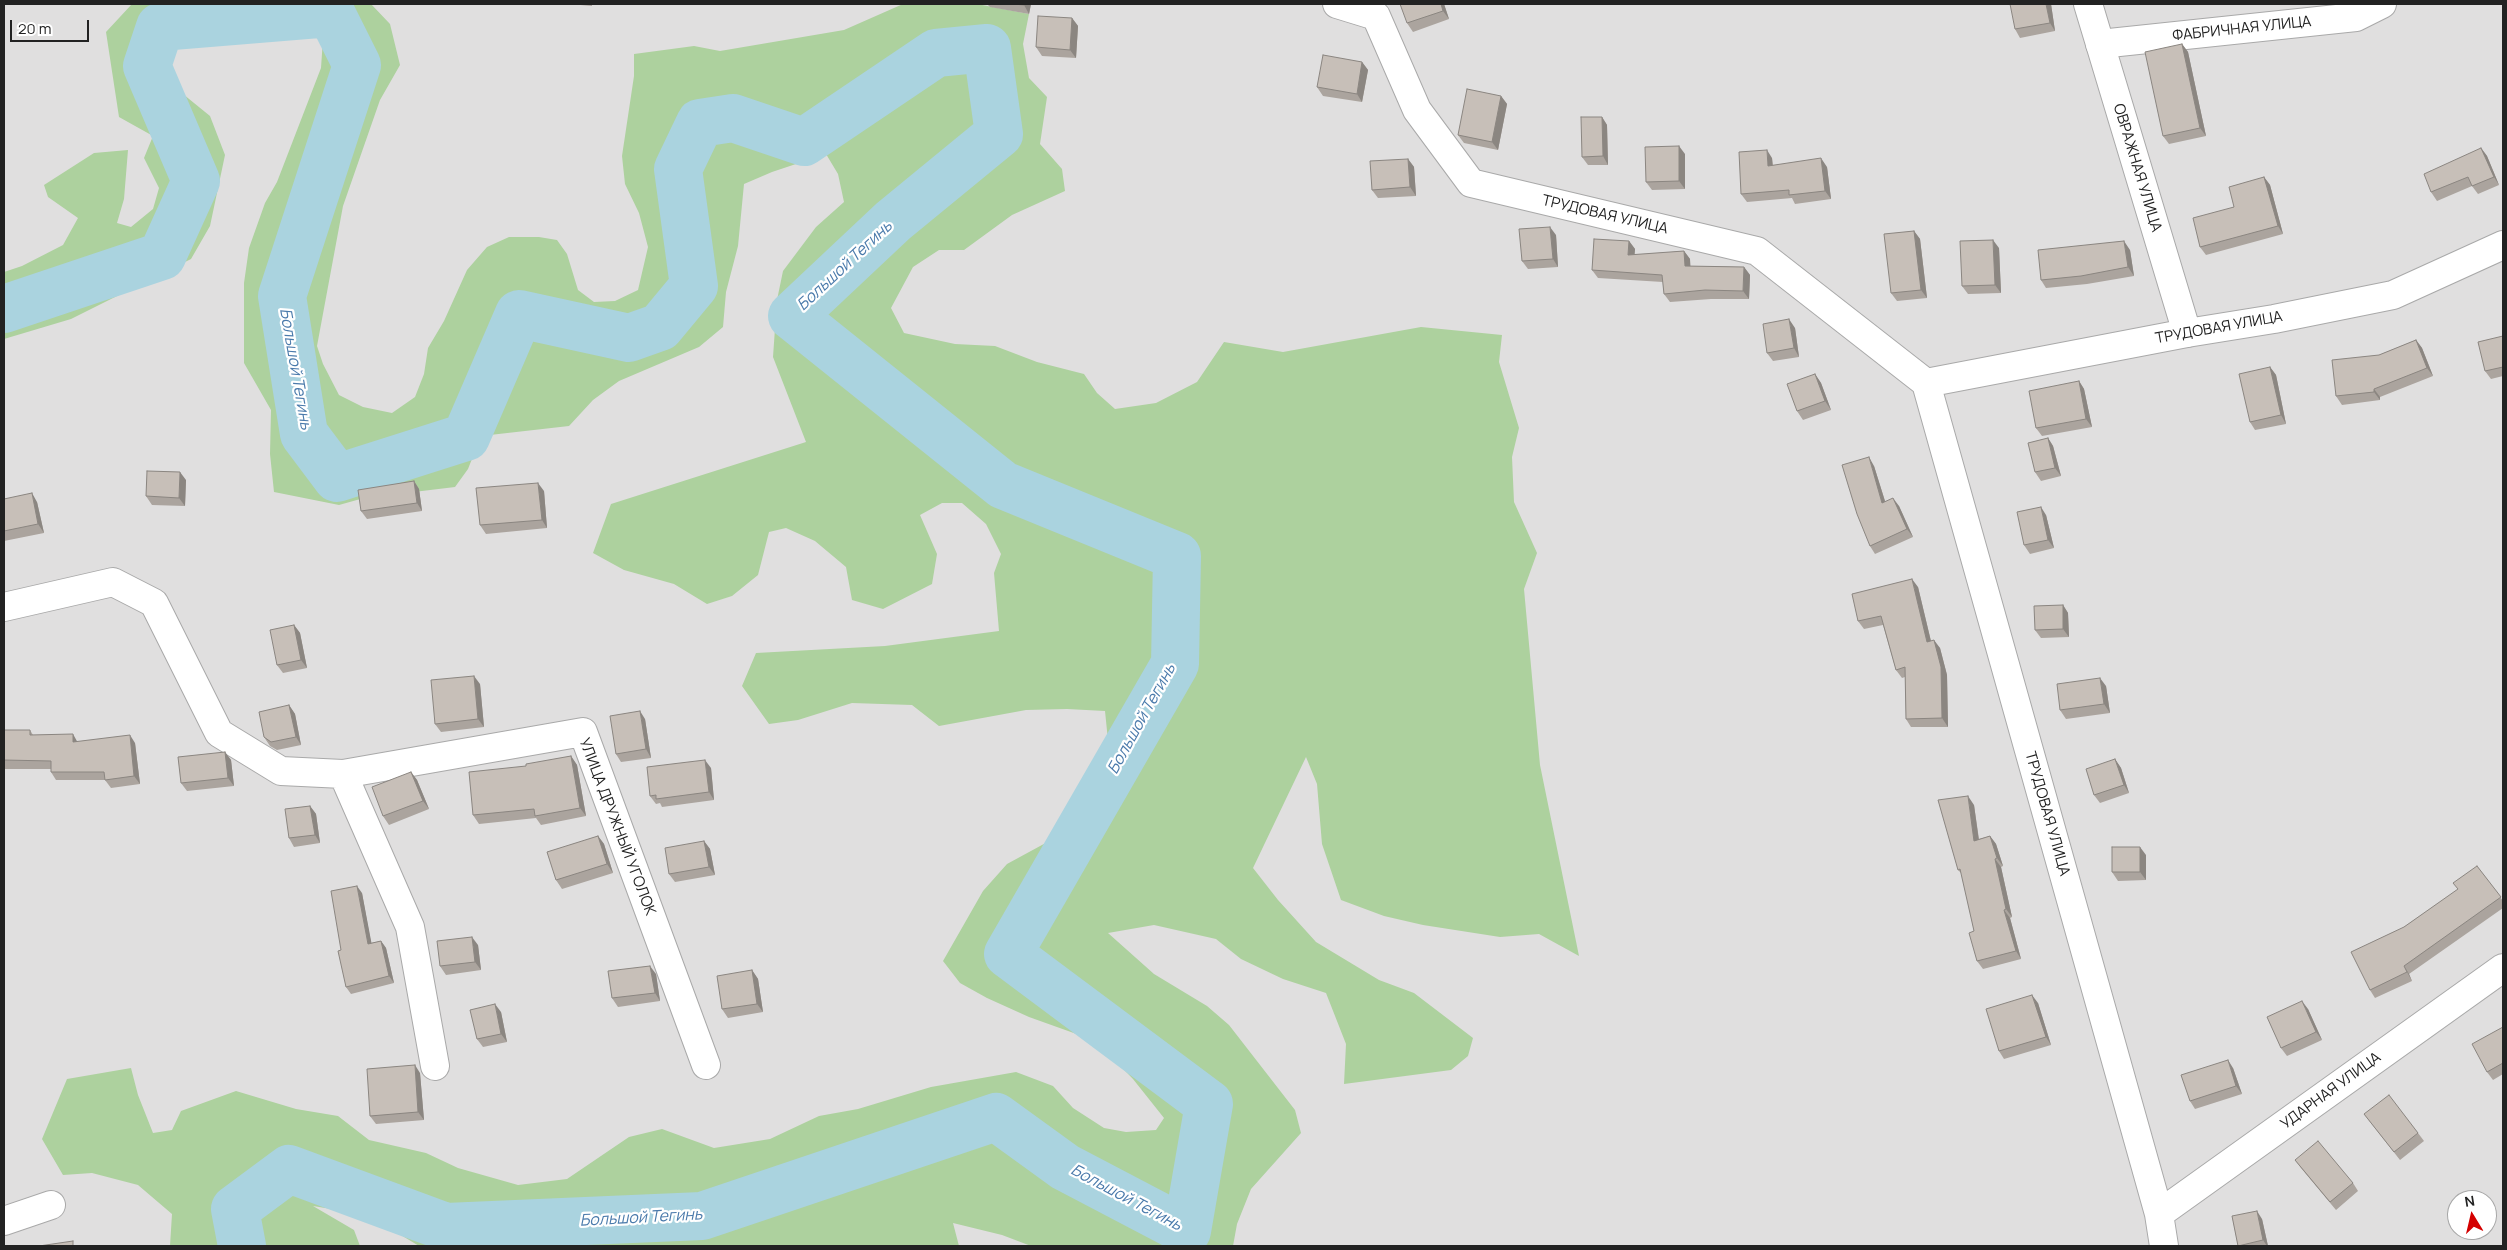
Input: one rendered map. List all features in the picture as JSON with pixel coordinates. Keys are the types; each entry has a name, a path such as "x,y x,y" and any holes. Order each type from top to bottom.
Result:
{"street":[{"name":"ТРУДОВАЯ УЛИЦА","path":"1337,4 1376,16 1417,110 1471,183 1757,251 1926,383 2159,1214 2164,1246"},
{"name":"ОВРАЖНАЯ УЛИЦА","path":"2088,4 2187,333"},
{"name":"ФАБРИЧНАЯ УЛИЦА","path":"2100,44 2356,17 2382,4"},
{"name":"ТРУДОВАЯ УЛИЦА","path":"1926,383 2187,333 2274,319 2393,295 2503,245"},
{"name":"УЛИЦА ДРУЖНЫЙ УГОЛОК","path":"4,607 113,582 154,603 219,733 280,771 343,774 583,732 706,1065"},
{"path":"343,774 410,927 435,1066"},
{"name":"УДАРНАЯ УЛИЦА","path":"2159,1214 2503,968"},
{"path":"4,1221 51,1205"}],"shaded area":[{"path":"4,4 2503,4 2503,1246 4,1246"}],"green space":[{"path":"132,4 371,4 390,24 400,65 380,100 343,206 317,346 323,364 339,395 363,407 392,413 415,397 424,374 428,348 444,321 467,270 487,247 509,237 539,237 557,240 567,254 578,290 594,302 615,301 638,290 648,247 639,213 625,184 622,156 634,76 634,54 694,46 720,51 844,30 903,4 977,4 1029,14 1023,44 1029,78 1047,97 1040,144 1062,169 1065,191 1012,215 964,250 939,250 913,267 891,308 904,333 955,344 995,346 1037,362 1084,374 1097,393 1115,409 1156,403 1197,382 1224,342 1283,352 1421,327 1502,335 1499,362 1519,428 1512,457 1514,502 1537,553 1524,589 1540,765 1579,956 1539,934 1500,937 1423,925 1384,916 1341,900 1322,844 1317,784 1306,757 1253,868 1278,900 1316,942 1379,980 1414,993 1473,1038 1468,1056 1451,1070 1344,1084 1346,1044 1326,993 1283,979 1241,959 1216,939 1154,925 1108,933 1154,974 1207,1006 1229,1025 1295,1110 1301,1133 1251,1189 1237,1224 1233,1246 1031,1246 1002,1235 953,1223 959,1246 576,1246 575,1244 565,1246 419,1246 368,1215 313,1206 354,1230 360,1246 170,1246 172,1214 138,1185 92,1173 63,1175 42,1139 67,1079 131,1068 138,1095 153,1133 172,1130 181,1111 236,1091 296,1109 338,1116 369,1140 426,1153 458,1168 518,1185 567,1179 629,1137 662,1129 714,1148 770,1139 819,1116 858,1109 931,1087 1016,1072 1053,1086 1073,1108 1104,1128 1126,1132 1156,1130 1164,1118 1133,1079 1096,1041 1029,1017 987,998 960,983 943,961 983,891 1007,864 1053,839 1072,814 1088,782 1110,760 1105,711 1067,709 1026,710 939,726 912,705 852,703 798,720 769,724 742,686 756,653 885,646 999,631 994,573 1001,554 986,524 962,503 942,503 920,515 937,554 932,584 883,609 852,600 846,567 815,541 786,528 769,532 758,575 732,596 707,604 674,584 624,570 593,553 611,504 806,442 773,357 777,300 783,271 816,227 844,202 838,174 826,154 772,172 744,184 738,246 726,292 723,327 699,347 619,381 593,400 569,426 481,436 468,469 455,487 364,498 339,505 274,492 270,454 271,410 244,363 244,283 249,248 265,203 277,182 321,68 324,24 229,32 195,38 169,53 162,77 210,116 225,155 210,226 191,259 71,319 4,339 4,272 22,266 63,245 78,218 48,197 44,185 94,153 128,150 124,199 117,223 131,227 153,209 159,188 144,158 153,136 119,117 106,32"}],"building":[{"path":"1400,4 1441,4 1443,11 1407,23"},
{"path":"2010,4 2046,4 2050,23 2015,29"},
{"path":"1038,16 1072,18 1070,50 1036,47"},
{"path":"2182,44 2200,128 2163,136 2145,52"},
{"path":"1323,55 1362,62 1357,94 1317,87"},
{"path":"1467,89 1501,96 1492,142 1458,135"},
{"path":"1581,117 1602,117 1603,156 1582,157"},
{"path":"1679,146 1679,181 1646,182 1645,147"},
{"path":"2481,148 2494,177 2472,186 2468,177 2431,192 2424,174"},
{"path":"1767,150 1768,166 1821,158 1825,191 1789,195 1789,190 1741,194 1739,152"},
{"path":"1408,159 1410,187 1372,190 1370,161"},
{"path":"2264,177 2278,226 2200,247 2193,218 2234,207 2229,187"},
{"path":"1550,227 1553,259 1522,261 1519,229"},
{"path":"1914,231 1921,290 1891,293 1884,234"},
{"path":"1594,239 1629,241 1628,255 1684,251 1685,266 1744,267 1743,291 1705,290 1664,294 1662,275 1592,270"},
{"path":"1993,240 1995,285 1962,286 1960,241"},
{"path":"2124,241 2128,267 2081,276 2041,280 2038,250"},
{"path":"1789,319 1794,348 1767,353 1763,324"},
{"path":"2503,336 2503,367 2485,371 2478,342"},
{"path":"2416,340 2427,368 2374,389 2374,392 2336,396 2332,360 2379,355"},
{"path":"2270,367 2281,415 2250,422 2239,374"},
{"path":"1815,374 1825,401 1797,411 1787,384"},
{"path":"2079,381 2086,419 2036,428 2029,391"},
{"path":"2048,438 2055,468 2035,472 2028,443"},
{"path":"1869,457 1882,503 1893,498 1907,529 1870,546 1857,514 1842,465"},
{"path":"147,471 180,472 179,498 146,496"},
{"path":"414,481 417,503 361,511 358,490"},
{"path":"538,483 542,520 480,525 476,488"},
{"path":"32,493 38,524 4,531 4,499"},
{"path":"2041,507 2048,540 2024,545 2017,512"},
{"path":"1912,579 1927,642 1934,640 1941,667 1942,718 1906,719 1905,667 1896,670 1881,616 1858,621 1852,594"},
{"path":"2063,605 2063,629 2035,630 2034,606"},
{"path":"294,625 301,660 277,665 270,630"},
{"path":"474,676 478,719 435,724 431,680"},
{"path":"2100,678 2104,704 2060,710 2057,684"},
{"path":"289,705 296,737 271,742 264,737 259,712"},
{"path":"640,711 646,749 616,754 610,716"},
{"path":"4,730 30,730 30,735 73,734 73,742 130,735 134,776 105,780 104,772 51,772 51,761 4,760"},
{"path":"225,752 228,778 181,783 178,757"},
{"path":"571,756 580,808 535,816 534,809 473,815 469,772 526,766 526,764"},
{"path":"2115,759 2124,785 2094,795 2086,769"},
{"path":"705,760 709,792 656,799 656,795 650,796 647,767"},
{"path":"411,772 423,801 383,816 372,787"},
{"path":"1968,796 1974,841 1990,836 1997,858 1995,859 2006,909 2004,910 2016,951 1977,961 1969,933 1974,931 1960,869 1958,870 1938,800"},
{"path":"310,806 315,835 289,838 285,809"},
{"path":"598,836 607,864 556,880 547,852"},
{"path":"704,841 709,867 669,874 665,848"},
{"path":"2112,847 2140,847 2140,872 2112,872"},
{"path":"2477,866 2501,897 2404,966 2407,972 2370,990 2351,952 2404,927 2458,889 2453,883"},
{"path":"357,886 368,944 381,941 389,976 346,987 338,951 341,950 331,891"},
{"path":"472,937 475,962 440,966 437,941"},
{"path":"650,966 655,993 612,998 608,971"},
{"path":"752,970 757,1004 722,1009 717,976"},
{"path":"2032,995 2046,1037 1999,1051 1986,1009"},
{"path":"2302,1001 2316,1032 2281,1048 2267,1017"},
{"path":"495,1004 501,1034 477,1039 470,1010"},
{"path":"2503,1027 2503,1063 2487,1072 2472,1044"},
{"path":"2228,1060 2236,1086 2190,1101 2181,1075"},
{"path":"415,1065 418,1112 370,1116 367,1069"},
{"path":"2389,1095 2418,1133 2394,1152 2364,1114"},
{"path":"2318,1141 2353,1183 2330,1202 2295,1160"},
{"path":"2257,1211 2263,1240 2238,1246 2232,1216"},
{"path":"73,1241 73,1246 39,1246"}],"waterway":[{"name":"Большой Тегинь","path":"4,309 162,256 196,181 147,66 160,27 331,13 357,65 282,296 304,434 337,478 466,437 519,314 629,338 660,327 694,286 678,169 700,123 733,118 804,142 936,53 987,48 999,134 893,221 792,316 1003,485 1177,556 1175,664 1008,954 1209,1104 1187,1231 1065,1167 996,1117 702,1216 446,1227 289,1169 235,1209 242,1246"}]}
